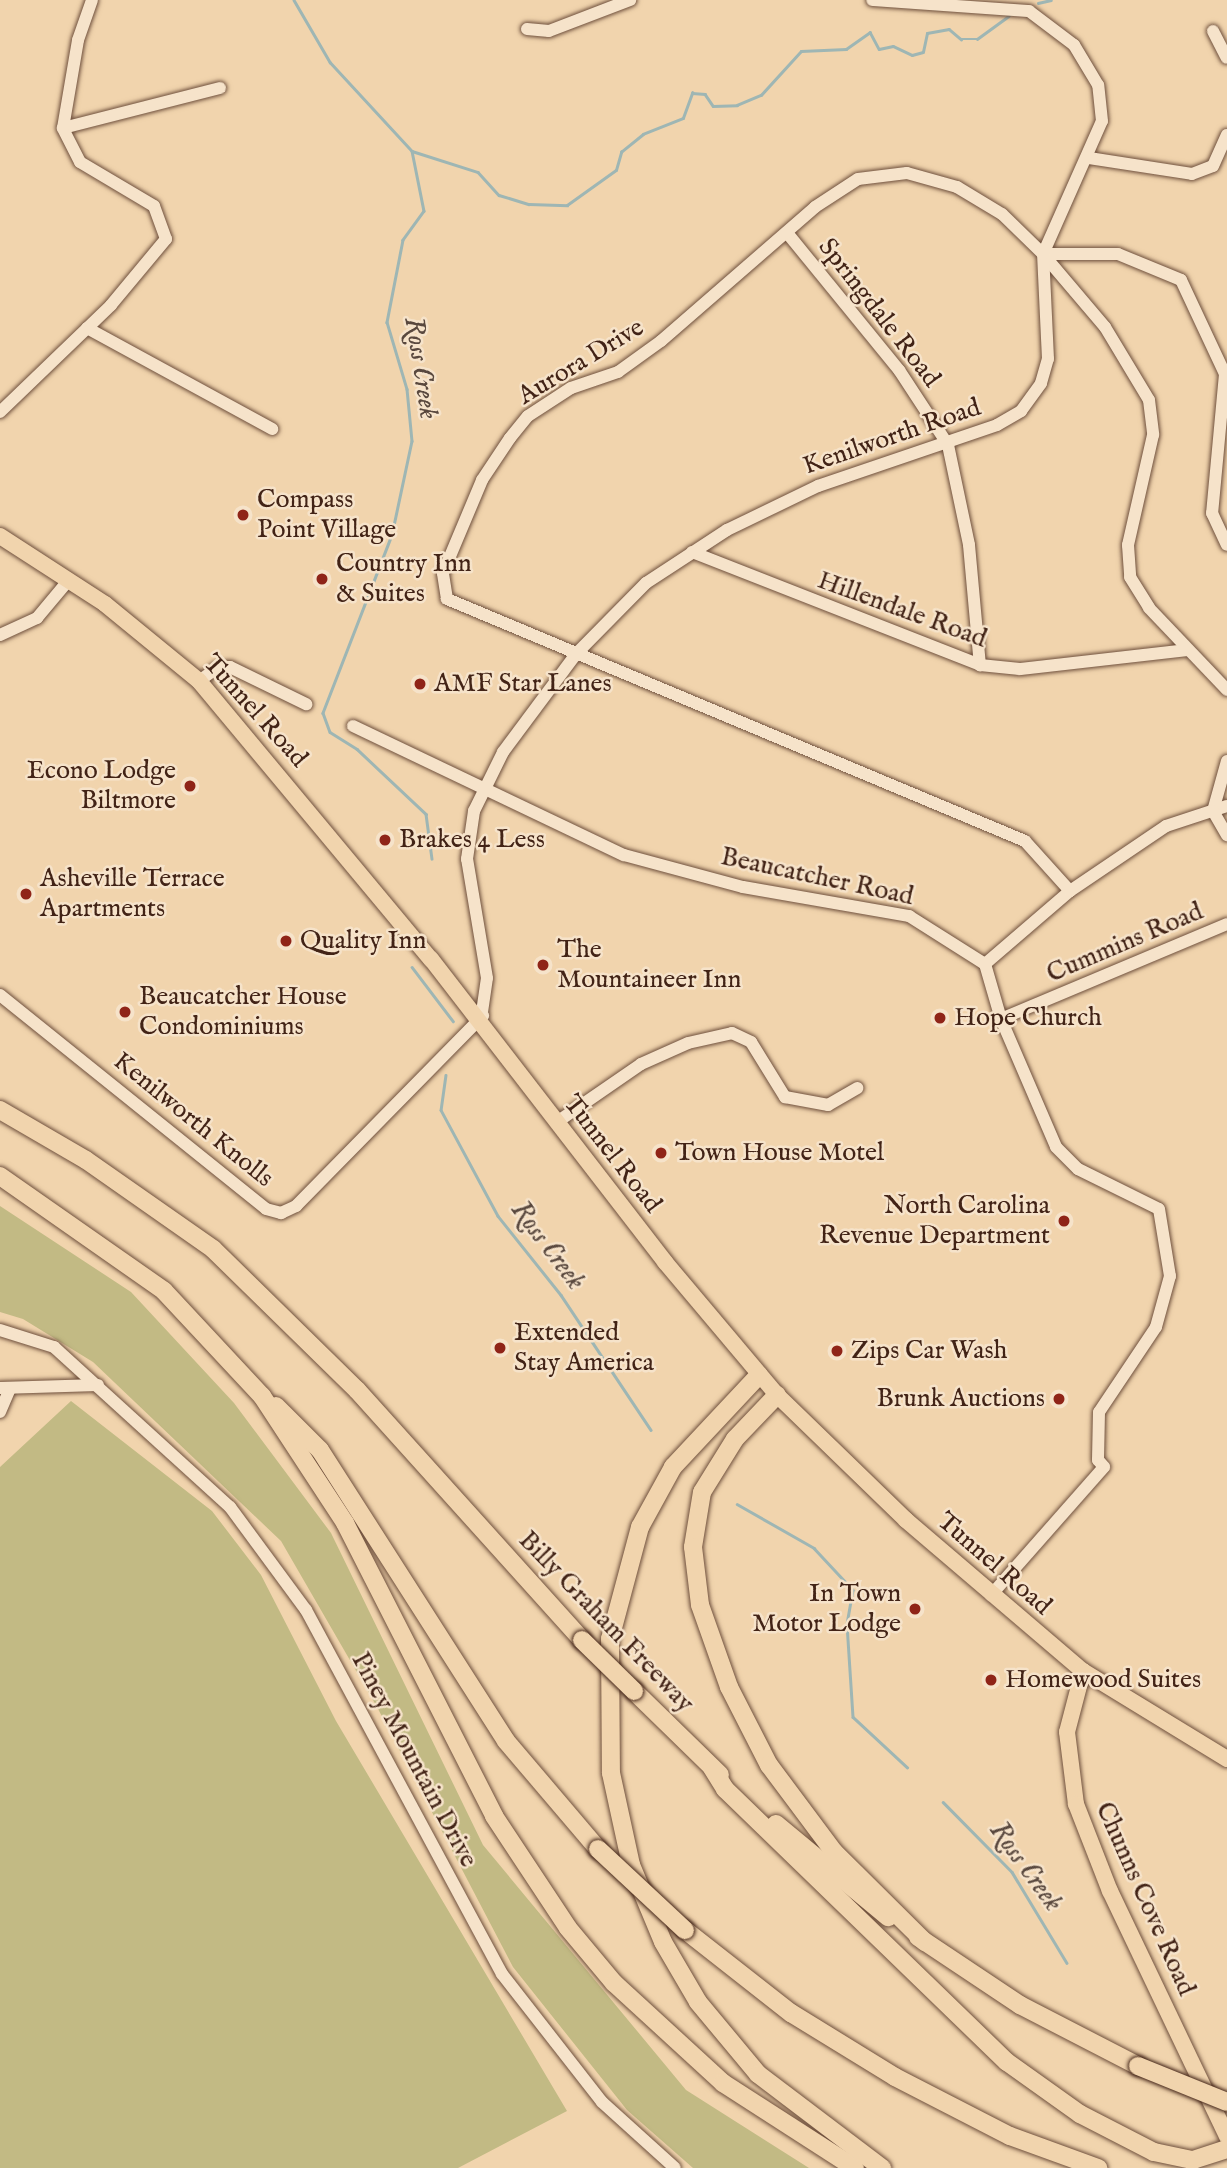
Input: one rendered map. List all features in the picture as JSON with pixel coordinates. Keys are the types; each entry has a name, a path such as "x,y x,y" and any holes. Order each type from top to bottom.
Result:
{"highway":[{"name":"Billy Graham Freeway","path":"0,1110 151,1203 222,1258 357,1390 582,1640 712,1768 865,1902 1020,2005 1138,2066 1227,2102"},
{"path":"0,1176 164,1291 262,1396 345,1522 494,1816 568,1928 639,2009 723,2083 855,2168"},
{"path":"759,1375 673,1466 640,1527 610,1639 611,1773 631,1865 663,1941 698,2002 758,2074 882,2168"},
{"path":"777,1395 735,1439 702,1492 693,1547 700,1605 729,1687 769,1765 834,1852 925,1942"},
{"path":"262,1396 295,1419 320,1450 475,1697 598,1849 685,1930 791,2013 895,2077 1010,2136 1098,2168"},
{"path":"712,1768 725,1789 1007,2062 1080,2114 1154,2152 1193,2160 1227,2148"}],"main road":[{"name":"Tunnel Road","path":"0,536 68,581 199,681 480,1020 557,1122 777,1395 991,1595 1083,1671 1227,1759"},
{"name":"Chunns Cove Road","path":"1083,1671 1067,1732 1076,1804 1110,1891 1227,2136"}],"street":[{"path":"0,412 157,256 167,227 154,206 80,162 63,128 92,0"},
{"path":"527,29 549,31 630,0"},
{"name":"Kenilworth Road","path":"480,1020 492,1001 467,859 483,790 526,717 576,654 646,583 768,506 948,445 1021,411 1041,383 1049,336 1043,254 1089,158 1105,106 1091,71 1070,41 1021,4 916,7 872,0"},
{"path":"1213,31 1227,58"},
{"path":"63,128 220,88"},
{"path":"1089,158 1192,174 1213,166 1227,135"},
{"name":"Aurora Drive","path":"1070,891 1025,841 447,598 443,573 482,481 528,416 571,388 618,372 858,179 907,173 957,187 1002,214 1043,254 1105,327 1149,400 1153,435 1128,545 1130,577 1186,650 1227,690"},
{"name":"Springdale Road","path":"788,234 900,370 948,445 969,545 980,665"},
{"path":"1043,254 1118,254 1181,280 1226,371 1212,513 1227,544"},
{"path":"87,328 272,429"},
{"name":"Hillendale Road","path":"692,552 980,665 1032,668 1186,650"},
{"path":"0,635 37,618 68,581"},
{"path":"199,681 216,667 230,667 306,704"},
{"name":"Beaucatcher Road","path":"353,726 624,855 743,887 909,916 985,964"},
{"path":"1227,761 1213,811 1227,835"},
{"path":"991,1595 1104,1467 1098,1460 1099,1412 1156,1327 1170,1276 1159,1209 1078,1169 1056,1147 1001,1018 985,964 1070,891 1166,826 1227,806"},
{"name":"Cummins Road","path":"1001,1018 1227,924"},
{"name":"Kenilworth Knolls","path":"0,995 258,1203 281,1213 296,1206 480,1020"},
{"path":"557,1122 640,1064 688,1043 732,1034 751,1042 785,1097 828,1105 857,1088"},
{"name":"Piney Mountain Drive","path":"0,1330 54,1347 230,1507 270,1557 366,1712 502,1973 602,2102 675,2168"},
{"path":"0,1412 5,1388 98,1385"}],"shaded area":[{"path":"0,1206 131,1292 234,1403 331,1533 483,1845 686,2090 809,2168 693,2168 627,2110 513,1967 377,1707 281,1541 93,1362 23,1319 0,1312"},
{"path":"71,1401 212,1511 261,1575 336,1721 567,2111 458,2168 0,2168 0,1467"}],"waterway":[{"name":"Ross Creek","path":"294,0 330,62 412,151 424,211 403,240 387,322 407,389 412,441 392,535 323,713 330,732 357,749 426,814 432,859"},
{"path":"1038,3 1051,0"},
{"path":"412,151 478,172 499,195 529,204 567,205 616,170 621,152 643,134 683,118 692,93 705,94 713,106 737,105 761,95 801,51 846,49 870,32 879,49 893,46 912,55 923,52 927,33 949,29 961,39 977,39 1009,16"},
{"name":"Ross Creek","path":"412,967 453,1021"},
{"name":"Ross Creek","path":"446,1075 441,1110 498,1216 561,1295 651,1430"},
{"name":"Ross Creek","path":"737,1504 814,1548 853,1590 847,1624 853,1717 907,1767"},
{"name":"Ross Creek","path":"943,1802 1012,1872 1067,1963"}],"place":[{"name":"Compass Point Village","path":"243,515"},
{"name":"Country Inn & Suites","path":"322,579"},
{"name":"AMF Star Lanes","path":"420,684"},
{"name":"Econo Lodge Biltmore","path":"190,786"},
{"name":"Brakes 4 Less","path":"385,840"},
{"name":"Asheville Terrace Apartments","path":"26,894"},
{"name":"Quality Inn","path":"286,941"},
{"name":"The Mountaineer Inn","path":"543,965"},
{"name":"Beaucatcher House Condominiums","path":"125,1012"},
{"name":"Hope Church","path":"940,1018"},
{"name":"Town House Motel","path":"661,1153"},
{"name":"North Carolina Revenue Department","path":"1064,1221"},
{"name":"Extended Stay America","path":"500,1348"},
{"name":"Zips Car Wash","path":"837,1351"},
{"name":"Brunk Auctions","path":"1059,1399"},
{"name":"In Town Motor Lodge","path":"915,1609"},
{"name":"Homewood Suites","path":"991,1680"}]}
